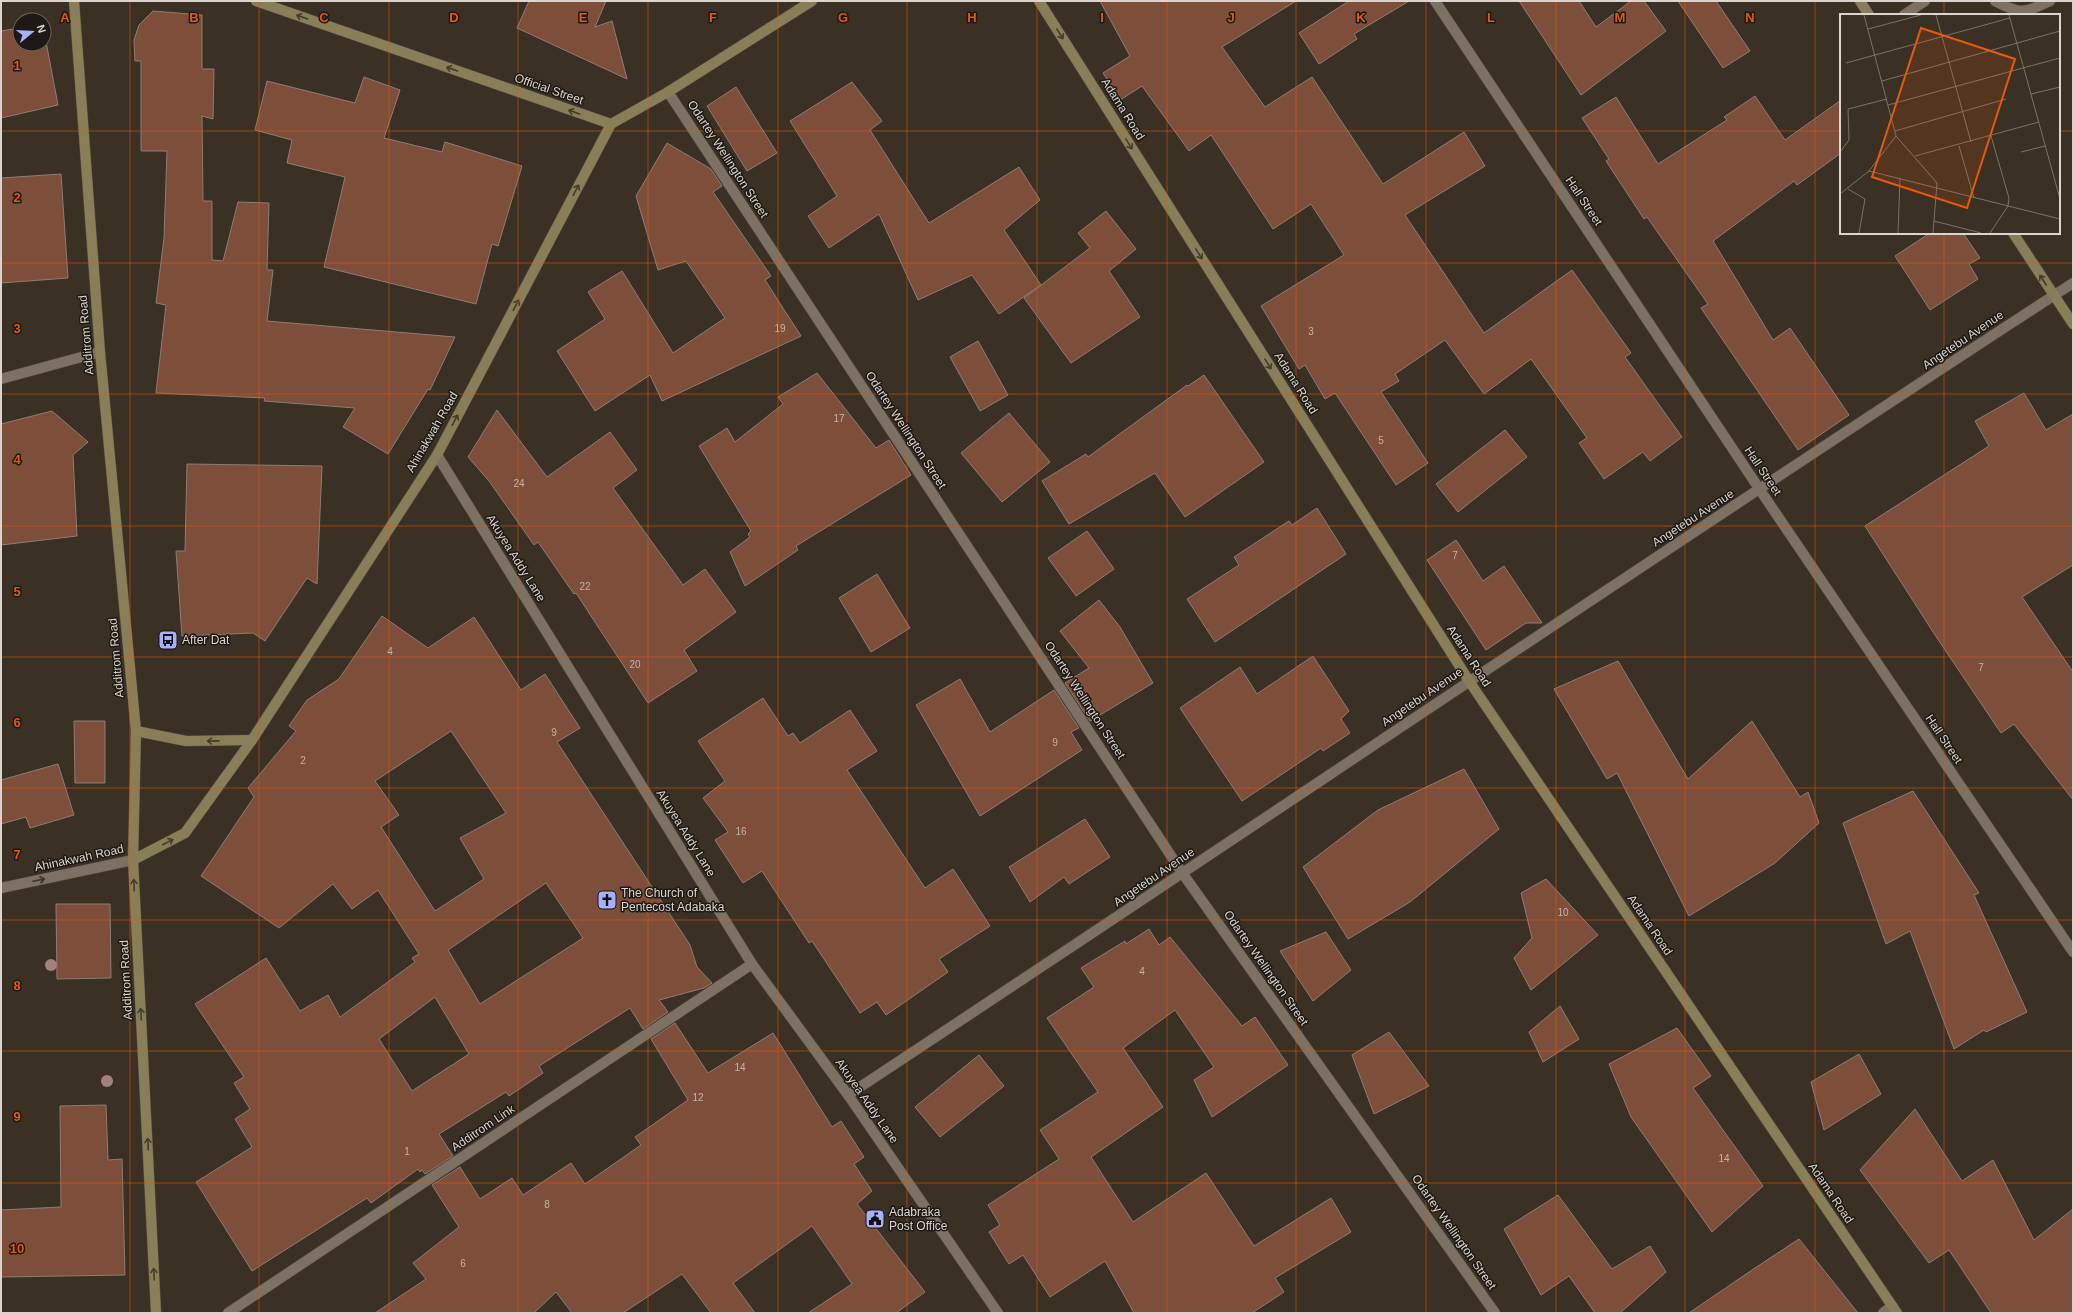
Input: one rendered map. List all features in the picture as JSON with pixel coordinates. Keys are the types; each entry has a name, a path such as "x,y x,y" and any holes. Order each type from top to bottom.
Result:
{"street":[{"name":"Additrom Road","path":"74,1 100,352 136,731 133,860 156,1313"},
{"name":"Official Street","path":"256,1 611,124"},
{"path":"611,124 668,92 812,1"},
{"name":"Adama Road","path":"1039,1 1469,681 1894,1309"},
{"name":"Hall Street","path":"1436,1 1760,490 2073,952"},
{"path":"1860,1 1868,14"},
{"path":"1906,14 1925,1"},
{"path":"1995,1 2012,10 2021,12 2050,1"},
{"name":"Odartey Wellington Street","path":"668,92 1183,874 1495,1313"},
{"name":"Ahinakwah Road","path":"1,888 133,860 185,832 252,740 437,455 611,124"},
{"path":"2014,234 2073,324"},
{"name":"Angetebu Avenue","path":"848,1095 1183,874 1469,681 2073,283"},
{"path":"1,379 100,352"},
{"name":"Akuyea Addy Lane","path":"437,455 752,964 848,1095 998,1313"},
{"path":"136,731 186,741 252,740"},
{"name":"Additrom Link","path":"228,1313 752,964"},
{"path":"1883,1313 1894,1309"}],"building":[{"path":"529,1 606,1 595,27 612,21 627,79 517,28"},
{"path":"1100,1 1296,1 1222,47 1265,107 1312,77 1383,184 1464,132 1485,166 1405,215 1484,333 1572,270 1631,353 1625,357 1682,437 1650,461 1643,452 1604,479 1579,443 1587,438 1531,359 1484,394 1445,340 1395,374 1399,381 1381,392 1428,463 1396,485 1335,393 1325,399 1305,365 1299,369 1261,306 1344,255 1311,204 1273,229 1211,135 1189,151 1142,86 1120,100 1103,73 1130,56"},
{"path":"1349,1 1409,1 1354,34 1357,39 1319,64 1299,33"},
{"path":"1519,1 1579,1 1596,27 1631,1 1644,1 1666,31 1581,95"},
{"path":"1678,1 1716,1 1750,51 1723,68"},
{"path":"153,11 202,15 202,69 214,69 213,119 202,116 203,201 212,201 212,260 223,261 238,202 269,203 267,270 273,270 267,321 455,337 430,390 428,389 388,454 343,427 355,408 264,401 265,398 156,393 166,305 156,303 164,238 167,151 141,151 141,61 135,61 134,40 139,25"},
{"path":"12,29 12,52 48,52 58,105 1,118 1,31"},
{"path":"364,77 400,90 384,138 442,152 445,142 522,166 498,246 492,244 476,304 324,267 345,177 287,163 292,140 255,130 267,81 355,103"},
{"path":"852,82 882,121 870,130 929,223 1019,167 1040,200 1004,230 1041,285 999,314 972,275 918,300 879,214 829,248 808,216 837,196 790,121"},
{"path":"736,87 777,153 747,171 707,106"},
{"path":"1755,96 1785,140 1840,101 1840,154 1797,185 1794,181 1713,241 1773,340 1790,328 1849,415 1798,450 1701,308 1708,304 1647,217 1644,219 1606,161 1609,159 1582,118 1616,97 1658,164 1727,120 1724,117"},
{"path":"667,143 711,169 722,186 713,192 771,276 765,280 801,336 662,401 650,375 595,411 557,351 605,319 588,292 622,271 673,353 725,318 686,261 658,270 636,196"},
{"path":"61,174 68,278 1,283 1,178"},
{"path":"1106,211 1136,249 1109,271 1140,317 1071,363 1024,298 1090,248 1078,233"},
{"path":"1928,234 1964,234 1980,258 1969,264 1978,279 1930,310 1895,256"},
{"path":"978,341 1008,395 980,411 950,357"},
{"path":"817,373 876,448 889,440 911,475 796,546 798,550 745,586 730,552 750,537 748,534 751,531 699,446 727,428 735,442 783,404 778,397"},
{"path":"1204,375 1264,462 1185,517 1155,473 1069,524 1042,481 1086,454 1088,457 1187,385 1188,386"},
{"path":"2024,393 2046,430 2073,414 2073,565 2022,597 2073,672 2073,800 2014,724 2001,733 1935,635 1865,526 1989,446 1975,421"},
{"path":"497,410 547,477 610,432 637,470 613,488 683,585 705,569 736,612 684,650 697,671 648,703 576,593 574,594 538,542 534,545 489,481 468,457"},
{"path":"52,411 88,442 73,455 77,536 1,545 1,424"},
{"path":"1009,413 1050,462 1002,502 961,453"},
{"path":"1505,430 1527,457 1458,512 1436,484"},
{"path":"187,464 322,466 317,584 307,578 265,641 253,633 182,636 176,551 185,551"},
{"path":"1317,508 1346,554 1215,642 1187,599 1239,565 1234,557 1289,521 1292,525"},
{"path":"1087,531 1114,569 1076,596 1048,558"},
{"path":"1456,540 1483,581 1504,566 1542,623 1526,623 1486,650 1427,560"},
{"path":"877,574 910,628 871,652 839,598"},
{"path":"1099,600 1120,627 1153,683 1090,721 1065,683 1089,668 1060,631"},
{"path":"382,616 428,648 474,617 521,690 545,674 580,728 557,742 690,945 697,967 712,983 704,988 659,1000 668,1012 643,1029 630,1008 539,1066 543,1073 509,1096 506,1092 439,1134 453,1156 425,1174 422,1170 420,1172 418,1169 371,1203 367,1198 252,1271 196,1182 252,1147 235,1119 250,1109 234,1083 244,1077 195,1004 266,958 300,1011 328,995 340,1017 415,962 412,958 419,954 378,890 352,909 333,884 279,928 201,876 254,797 248,788 296,731 289,726 307,700 339,679","holes":["451,731 506,813 460,838 484,879 435,911 381,827 399,815 375,781","546,883 583,938 480,1004 448,950","435,997 469,1054 412,1091 379,1039"]},
{"path":"1313,656 1349,711 1341,719 1350,733 1323,751 1321,748 1242,801 1180,708 1240,667 1257,694"},
{"path":"1618,661 1688,779 1752,721 1800,797 1808,792 1819,823 1775,863 1689,916 1617,773 1607,779 1554,689"},
{"path":"960,679 990,732 1054,690 1079,728 1071,732 1082,750 980,816 916,705"},
{"path":"763,698 788,736 793,733 800,743 850,710 877,751 847,770 925,888 953,869 990,926 939,959 948,972 886,1015 877,1002 860,1013 812,941 809,943 762,871 743,883 715,840 728,832 703,798 725,781 698,741"},
{"path":"74,721 105,721 105,783 75,783"},
{"path":"58,764 74,815 30,828 26,817 1,824 1,780"},
{"path":"1464,769 1499,829 1410,902 1348,939 1303,867 1378,810"},
{"path":"1913,791 1979,893 1974,895 2027,1012 1986,1032 1984,1030 1954,1049 1910,931 1886,944 1843,823"},
{"path":"1085,819 1110,857 1069,884 1064,877 1030,902 1009,867"},
{"path":"1546,879 1598,935 1531,990 1514,958 1532,938 1521,893"},
{"path":"56,904 110,904 111,978 57,979"},
{"path":"1149,929 1159,945 1170,937 1242,1026 1255,1017 1288,1065 1212,1117 1194,1080 1214,1067 1175,1010 1123,1048 1163,1107 1091,1157 1133,1222 1206,1173 1254,1246 1331,1198 1351,1232 1275,1278 1284,1292 1252,1313 1134,1313 1105,1261 1050,1297 1023,1255 1009,1264 989,1232 1000,1225 988,1205 1059,1159 1040,1130 1098,1092 1047,1018 1094,987 1081,968 1125,941 1126,944"},
{"path":"1326,932 1351,970 1313,1001 1280,951"},
{"path":"1560,1006 1579,1039 1543,1062 1529,1032"},
{"path":"675,1023 708,1073 773,1033 832,1127 841,1121 864,1157 854,1164 872,1191 857,1204 925,1292 896,1313 808,1313 852,1284 812,1226 733,1283 755,1313 711,1313 682,1274 623,1313 572,1313 556,1292 534,1313 375,1313 426,1279 413,1263 459,1227 432,1185 460,1167 480,1199 512,1178 523,1195 571,1163 585,1184 641,1145 635,1137 688,1100 651,1039"},
{"path":"1677,1028 1711,1076 1693,1088 1763,1186 1712,1232 1631,1117 1609,1064"},
{"path":"1389,1032 1429,1086 1374,1114 1352,1055"},
{"path":"1859,1054 1881,1094 1824,1130 1811,1082"},
{"path":"979,1055 1004,1086 940,1137 915,1107"},
{"path":"106,1105 108,1160 122,1159 125,1275 1,1277 1,1210 61,1207 60,1106"},
{"path":"1915,1109 1962,1181 1993,1160 2034,1240 2073,1209 2073,1313 1991,1313 1949,1250 1929,1263 1860,1170"},
{"path":"1558,1195 1612,1269 1650,1246 1666,1272 1620,1313 1595,1313 1569,1276 1541,1295 1504,1229"},
{"path":"1799,1239 1858,1313 1689,1313 1755,1268"}],"place":[{"name":"After Dat","path":"168,640"},
{"name":"The Church of Pentecost Adabaka","path":"607,900"},
{"name":"Adabraka Post Office","path":"875,1219"}]}
